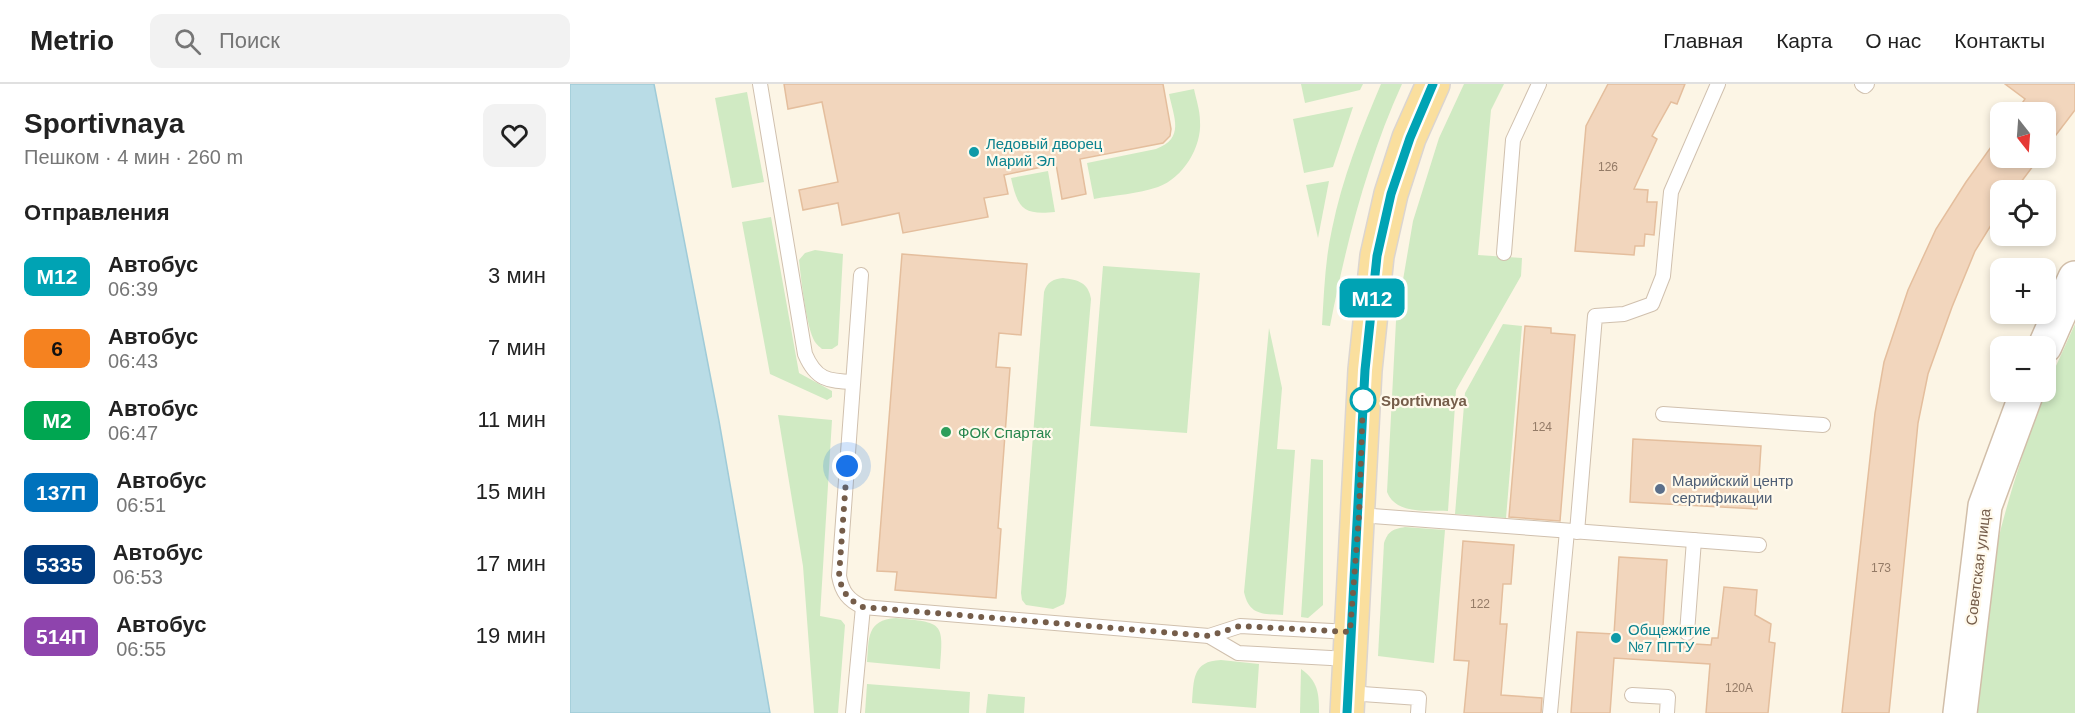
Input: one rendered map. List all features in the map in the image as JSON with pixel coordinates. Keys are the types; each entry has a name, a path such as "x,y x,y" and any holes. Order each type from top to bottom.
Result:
{"main road":[{"path":"1347,703 1359,515 1365,370 1377,256 1395,183 1410,138 1433,84"}],"street":[{"path":"2049,336 2075,278"},
{"name":"Советская улица","path":"1960,713 1985,506 2023,402"}],"lane":[{"path":"759,84 805,354 821,377 830,381 853,382"},
{"path":"1504,253 1513,140 1539,84"},
{"path":"1550,713 1595,316 1624,314 1652,304 1663,276 1671,192 1718,84"},
{"path":"1862,84 1865,86 1867,84"},
{"path":"861,274 839,576 841,588 851,601 863,607 1209,636 1240,626 1350,646"},
{"path":"1663,414 1823,425"},
{"path":"1359,515 1759,545"},
{"path":"1687,633 1694,540"},
{"path":"854,713 863,607"},
{"path":"1209,636 1238,652 1350,646"},
{"path":"1632,695 1668,697 1667,713"},
{"path":"1347,703 1419,698 1418,713"}],"green space":[{"path":"1301,84 1363,84 1360,90 1305,103"},
{"path":"1381,84 1402,84 1378,143 1359,203 1330,326 1322,325 1325,277 1336,210 1353,155"},
{"path":"1464,84 1504,84 1491,110 1478,255 1522,258 1521,276 1456,390 1448,511 1422,511 1397,505 1387,492 1396,321 1413,221 1439,138"},
{"path":"1194,89 1200,131 1194,151 1183,169 1167,183 1158,187 1094,199 1087,163 1156,149 1165,144 1171,139 1175,126 1169,94"},
{"path":"747,92 764,182 732,188 715,98"},
{"path":"1353,107 1333,167 1304,173 1293,119"},
{"path":"1048,171 1055,212 1029,211 1016,197 1011,178"},
{"path":"1329,181 1318,238 1306,185"},
{"path":"771,217 799,373 832,391 832,397 827,400 770,374 742,222"},
{"path":"815,250 843,254 838,345 832,349 822,349 815,342 804,302 799,260 805,253"},
{"path":"1103,266 1200,273 1187,433 1090,426"},
{"path":"1063,278 1085,285 1091,299 1066,596 1064,604 1053,609 1026,605 1021,593 1044,292 1051,282"},
{"path":"1503,324 1522,326 1506,518 1455,514 1465,393"},
{"path":"2075,324 2075,713 1975,713 1983,617 1999,538 2040,402 2056,402 2056,366"},
{"path":"1269,328 1282,388 1277,449 1295,450 1283,615 1258,612 1249,605 1244,592"},
{"path":"778,415 832,420 820,616 841,620 845,625 838,713 814,713 803,566"},
{"path":"1311,459 1323,460 1323,605 1308,618 1301,617"},
{"path":"1405,527 1445,530 1434,663 1378,656 1384,543 1392,531"},
{"path":"896,618 923,621 937,627 941,641 940,669 867,662 869,638 874,627 879,622"},
{"path":"1221,660 1259,664 1256,708 1192,703 1196,673 1205,664"},
{"path":"1301,669 1314,683 1319,699 1319,713 1300,713"},
{"path":"867,684 970,692 969,713 865,713"},
{"path":"988,694 1025,697 1024,713 986,713"}],"water":[{"path":"570,84 654,84 719,421 770,713 570,713"}],"building":[{"name":"Ледовый дворец Марий Эл","path":"784,84 1163,84 1171,129 1170,136 1163,143 1080,159 1086,194 1062,199 1056,164 1004,175 1008,194 984,198 988,217 903,233 899,213 842,225 838,203 803,210 799,190 838,182 822,102 788,109"},
{"path":"1608,84 1685,84 1677,104 1671,102 1652,136 1657,139 1634,189 1648,190 1647,202 1657,202 1654,235 1645,234 1644,246 1635,246 1634,255 1575,251 1586,126"},
{"path":"2005,84 2075,84 2075,110 2056,135 2056,102 2023,102 2025,99"},
{"path":"1990,148 1990,168 2032,168 2022,180 1990,180 1990,227 1975,251 1928,374 1918,423 1889,713 1842,713 1875,413 1884,362 1908,290 1936,229"},
{"name":"ФОК Спартак","path":"902,254 1027,264 1021,335 999,333 996,367 1010,368 998,528 1001,529 996,598 895,590 897,572 877,571"},
{"path":"1525,326 1551,328 1551,333 1575,335 1560,521 1509,517"},
{"path":"1633,439 1761,446 1757,509 1630,502"},
{"path":"1463,541 1514,545 1511,584 1503,584 1500,624 1507,624 1501,695 1542,698 1541,713 1464,713 1469,661 1454,660"},
{"path":"1619,557 1667,560 1662,642 1711,645 1712,638 1718,638 1724,587 1757,590 1755,615 1771,624 1769,642 1775,643 1768,713 1706,713 1710,664 1614,658 1610,713 1571,713 1577,632 1614,634"}],"bus line":[{"name":"М12","path":"1347,713 1365,370 1377,256 1391,194 1410,138 1433,84"}],"place":[{"name":"Ледовый дворец Марий Эл","path":"974,152"},
{"name":"Sportivnaya","path":"1363,400"},
{"name":"ФОК Спартак","path":"946,432"},
{"name":"Марийский центр сертификации","path":"1660,489"},
{"name":"Общежитие №7 ПГТУ","path":"1616,638"}],"route":[{"path":"847,466 839,576 841,588 851,601 863,607 1209,636 1240,626 1350,632 1359,515 1363,400"}]}
